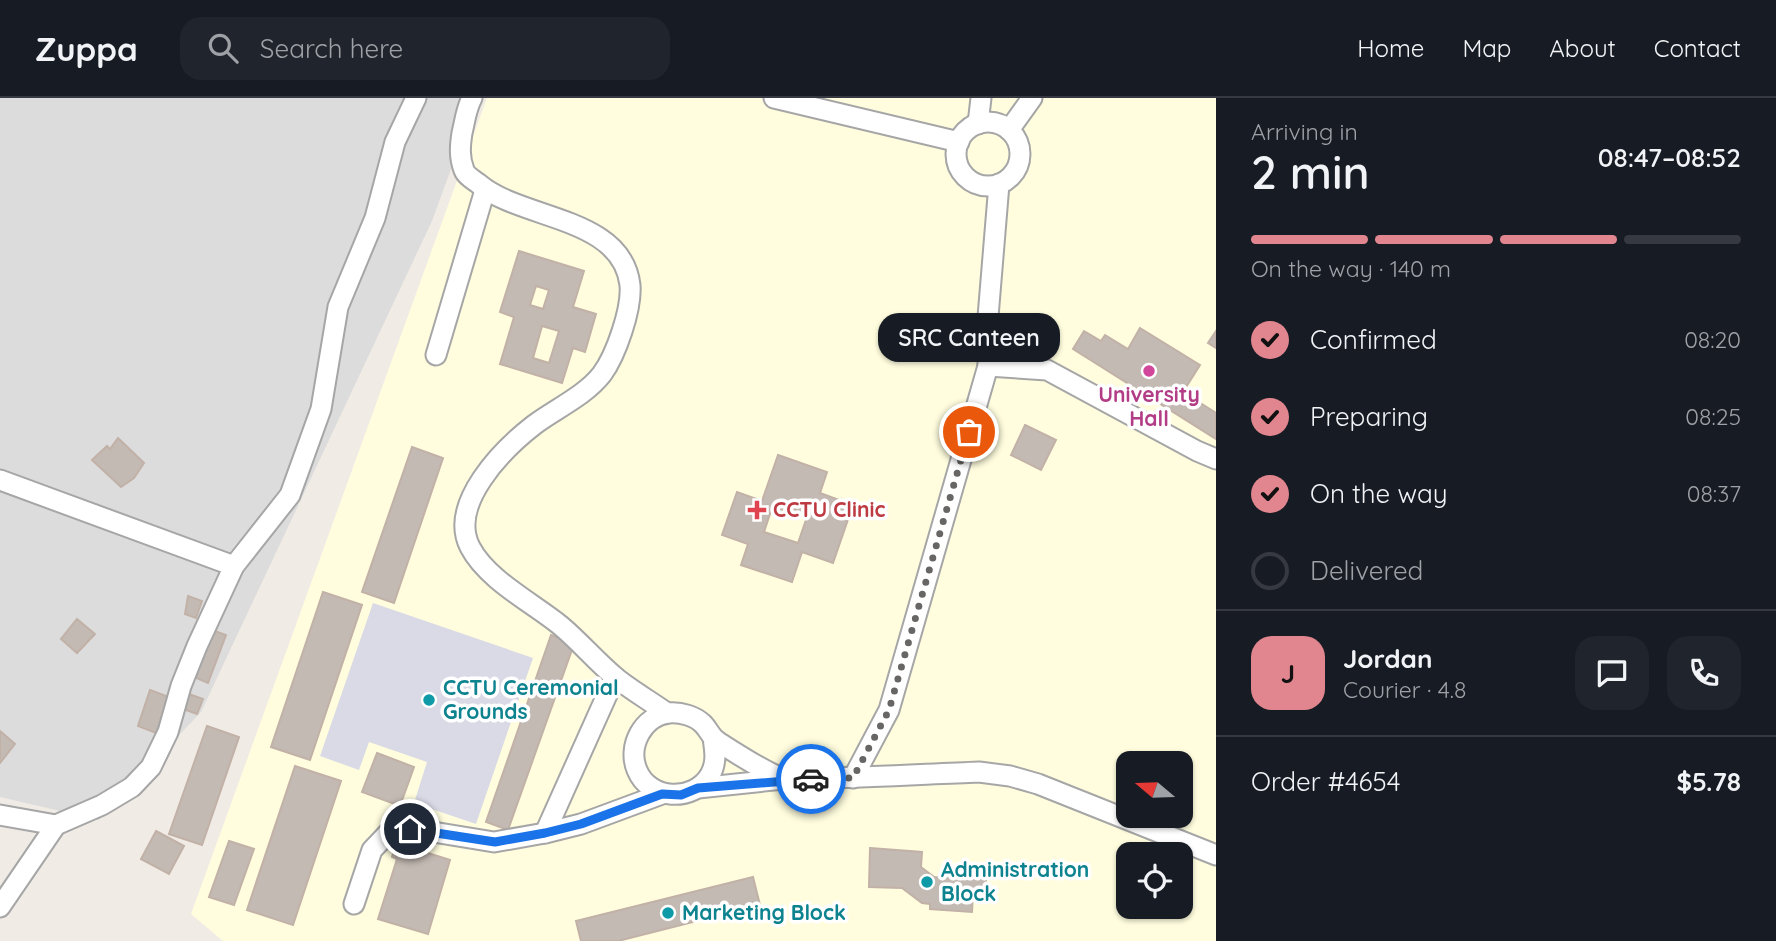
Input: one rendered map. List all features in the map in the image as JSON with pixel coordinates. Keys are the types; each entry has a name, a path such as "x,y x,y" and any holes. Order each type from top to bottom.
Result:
{"street":[{"path":"0,907 56,825 102,805 132,787 150,767 168,732 181,686 197,646 234,566 290,495 321,409 338,307 375,218 395,142 416,98"},
{"path":"472,98 459,150 465,172 485,190 601,237 621,257 630,285 627,312 615,352 601,376 505,450 475,489 464,516 468,544 481,565 561,627 615,677 667,713"},
{"path":"774,98 959,142"},
{"path":"978,124 981,98"},
{"path":"1009,130 1032,98"},
{"path":"978,124 1000,124 1016,138 1020,149 1016,170 1009,179 999,184 987,186 975,183 965,176 958,166 956,154 959,142 970,128 978,124"},
{"path":"853,778 889,710 988,366 988,317 999,184"},
{"path":"436,355 485,190"},
{"path":"988,366 1047,370 1216,459"},
{"path":"0,480 234,566"},
{"path":"545,833 615,677"},
{"path":"662,794 647,785 636,769 634,751 638,734 651,720 667,713 686,714 703,723 713,738 716,757 710,774 698,788"},
{"path":"713,738 783,779"},
{"path":"354,904 372,850 393,828 495,842 581,824 662,794 681,795 698,788 783,779 979,772 1010,776 1216,855"},
{"path":"0,815 56,825"}],"shaded area":[{"path":"0,98 477,98 432,221 201,712 99,820 0,797"},
{"path":"487,98 1216,98 1216,941 223,941 191,914"},
{"name":"CCTU Ceremonial Grounds","path":"373,603 533,658 476,824 414,803 427,762 369,742 359,770 320,756"}],"building":[{"path":"519,251 584,271 573,307 596,314 585,352 573,348 562,383 500,364 514,317 500,312","holes":["536,286 549,290 543,309 530,305","542,326 559,331 549,363 533,358"]},
{"path":"1140,328 1200,365 1183,392 1216,413 1216,439 1073,349 1084,331 1101,341 1105,335 1128,349"},
{"path":"1216,331 1216,348 1208,343"},
{"path":"1025,425 1056,440 1041,470 1011,455"},
{"path":"118,438 144,463 134,478 121,487 92,460 107,446 110,449"},
{"path":"412,447 443,458 394,603 362,592"},
{"path":"778,455 827,472 820,493 853,505 833,563 802,552 792,582 741,565 748,544 722,535 737,492 762,501","holes":["783,506 808,514 798,543 764,532 772,508 782,511"]},
{"path":"323,592 362,605 310,760 271,747"},
{"path":"188,596 202,601 196,618 185,614"},
{"path":"77,619 95,634 77,653 61,639"},
{"path":"212,630 226,635 208,683 194,677"},
{"path":"551,635 574,644 508,830 486,822"},
{"path":"150,690 169,697 156,733 138,726"},
{"path":"189,694 203,699 197,714 183,709"},
{"path":"207,726 239,737 202,845 169,834"},
{"path":"0,731 15,744 0,763"},
{"path":"377,753 414,767 400,806 362,792"},
{"path":"295,766 341,781 293,925 247,910"},
{"path":"156,831 184,846 169,874 141,859"},
{"path":"229,841 254,849 234,905 209,897"},
{"path":"396,843 450,860 428,934 378,919 397,859 392,857"},
{"name":"Administration Block","path":"870,848 922,852 921,867 934,877 946,878 946,867 987,869 985,893 973,893 972,912 930,909 930,904 922,903 902,888 869,887"},
{"name":"Marketing Block","path":"753,877 760,905 618,941 581,941 576,921"}],"way so far":[{"path":"811,779 853,778 889,710 969,432"}],"place":[{"name":"University Hall","path":"1149,371"},
{"name":"SRC Canteen","path":"969,432"},
{"name":"CCTU Clinic","path":"757,510"},
{"name":"CCTU Ceremonial Grounds","path":"429,700"},
{"name":"Administration Block","path":"927,882"},
{"name":"Marketing Block","path":"668,913"}],"route":[{"path":"410,829 495,842 581,824 662,794 681,795 698,788 783,779 811,779"}]}
